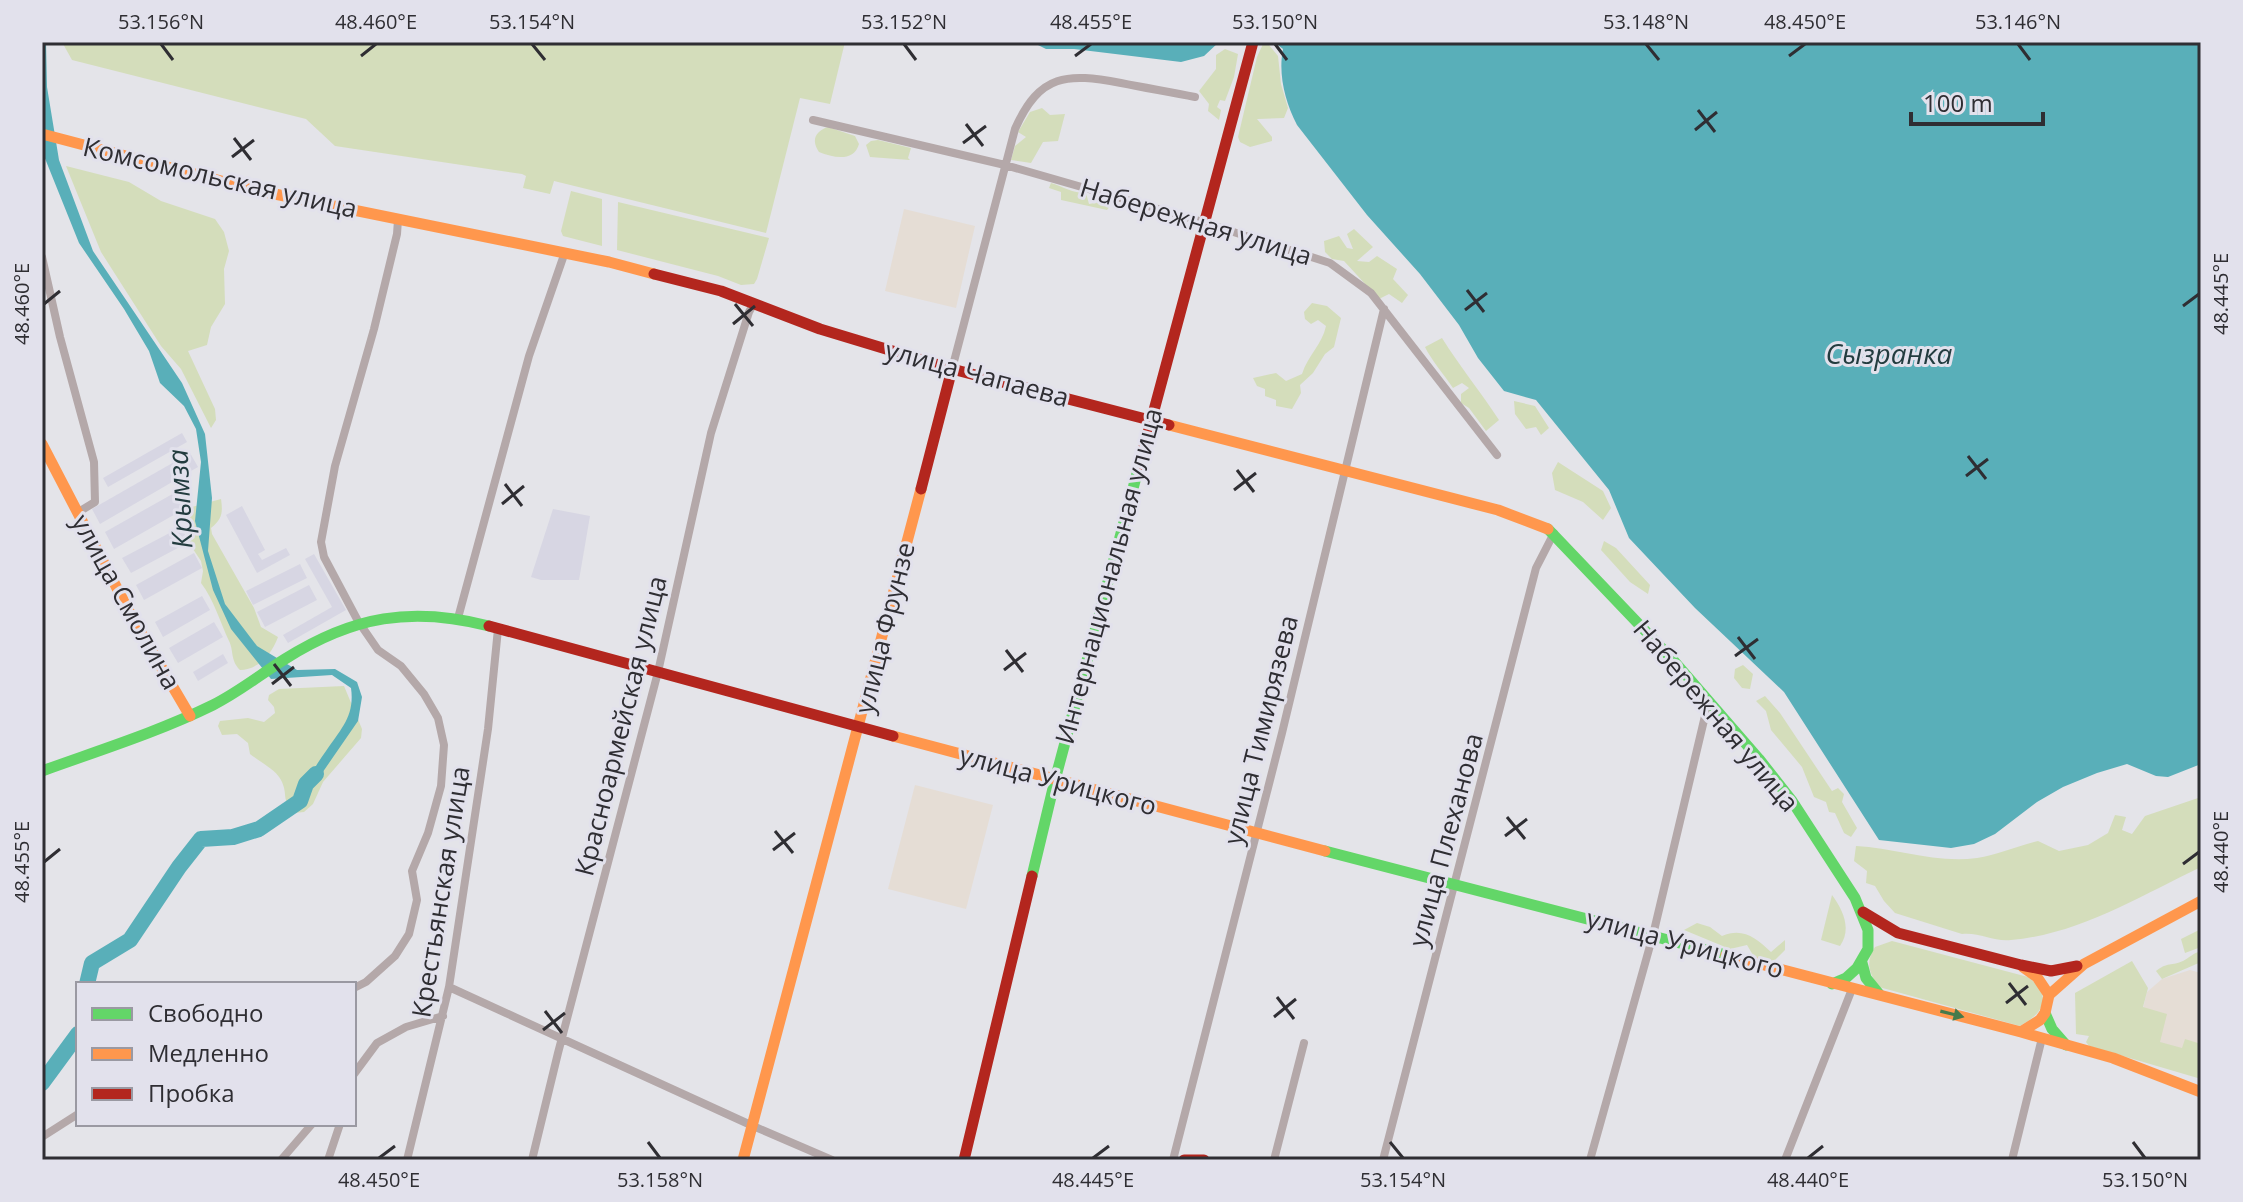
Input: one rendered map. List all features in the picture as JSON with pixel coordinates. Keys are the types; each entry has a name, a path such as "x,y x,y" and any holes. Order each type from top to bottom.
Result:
{"main road":[{"name":"Интернациональная улица","path":"964,1160 1055,780 1253,42"},
{"name":"Комсомольская улица","path":"42,134 255,190 398,220"},
{"name":"улица Чапаева","path":"398,220 565,252 721,291 820,329 952,369 1516,516 1554,533"},
{"name":"улица Фрунзе","path":"743,1160 860,728 952,369"},
{"name":"улица Смолина","path":"42,444 133,619 190,716"},
{"name":"Набережная улица","path":"1554,533 1707,698 1788,796 1862,911"},
{"name":"улица Урицкого","path":"42,771 190,716 244,687 335,630 358,621 430,613 1882,997"},
{"path":"2021,1032 2034,1025 2045,1013 2049,995 2084,964 2201,901"},
{"path":"1862,911 1898,933 2021,965 2051,971 2084,964"},
{"path":"1832,984 1849,977 1862,963 1869,943 1862,911"},
{"path":"1869,943 1898,933"},
{"path":"1862,963 1866,978 1882,997 2113,1058 2201,1092"},
{"path":"2021,965 2037,977 2049,995"},
{"path":"2045,1013 2052,1029 2066,1045"},
{"path":"1184,1160 1204,1160"}],"street":[{"name":"улица Фрунзе","path":"952,369 1015,129 1033,99 1054,82 1067,77 1087,77 1195,97"},
{"name":"Набережная улица","path":"813,120 1005,165 1330,263 1371,293 1497,455"},
{"path":"356,987 395,956 409,934 417,900 412,871 428,833 441,786 444,745 438,718 424,694 401,666 378,650 358,621 324,557 321,542 335,466 374,329 398,220"},
{"path":"458,618 529,356 565,252"},
{"path":"42,257 94,462 95,502 77,513"},
{"name":"Красноармейская улица","path":"532,1160 658,672 711,433 754,303"},
{"name":"улица Тимирязева","path":"1173,1160 1257,834 1384,309"},
{"name":"улица Плеханова","path":"1383,1160 1536,568 1554,533"},
{"name":"Крестьянская улица","path":"407,1160 449,987 488,729 498,629"},
{"path":"1590,1160 1653,935 1707,698"},
{"path":"449,987 832,1160"},
{"path":"1785,1160 1852,989"},
{"path":"357,1070 377,1043 406,1027 443,1016"},
{"path":"2012,1160 2042,1038"},
{"path":"1274,1160 1304,1043"},
{"path":"42,1137 76,1115"},
{"path":"281,1160 310,1126"},
{"path":"328,1160 339,1126"}],"shaded area":[{"path":"904,209 975,226 956,308 885,291"},
{"path":"182,433 187,442 108,487 103,478"},
{"path":"190,453 198,467 100,524 92,509"},
{"path":"176,492 186,508 114,549 105,532"},
{"path":"242,506 265,550 258,554 262,560 286,548 290,555 257,573 226,515"},
{"path":"553,509 590,516 579,580 531,577"},
{"path":"181,527 189,542 131,573 122,558"},
{"path":"194,553 202,568 144,600 136,585"},
{"path":"314,554 346,610 288,643 283,635 332,607 305,559"},
{"path":"300,564 307,578 253,605 246,591"},
{"path":"309,585 317,600 265,627 257,612"},
{"path":"202,596 210,610 163,637 155,622"},
{"path":"214,622 223,637 178,663 169,648"},
{"path":"223,654 228,663 198,681 193,672"},
{"path":"915,785 993,805 966,909 888,889"},
{"path":"2190,970 2201,973 2201,1069 2133,1051 2147,992 2162,979"}],"green space":[{"path":"62,42 845,42 830,104 800,98 766,233 554,181 550,194 523,188 526,176 522,174 335,146 306,119 72,60"},
{"path":"1263,44 1269,45 1278,56 1288,108 1284,118 1257,119 1272,141 1250,147 1240,142 1238,137 1257,57"},
{"path":"1225,49 1238,54 1225,101 1220,100 1217,107 1221,110 1219,120 1208,111 1209,104 1199,91 1216,69 1216,55"},
{"path":"1042,108 1050,115 1065,114 1058,141 1043,142 1031,163 1011,160 1015,146 1026,137 1018,132 1030,112"},
{"path":"828,127 855,136 859,144 853,154 843,157 819,152 816,137"},
{"path":"878,140 911,148 910,160 870,157 866,145"},
{"path":"66,166 129,182 161,201 215,219 224,232 229,251 224,269 225,304 211,327 207,345 188,351 215,409 216,420 211,428 181,369 161,346 101,252"},
{"path":"1051,183 1086,193 1089,204 1106,201 1111,205 1107,210 1061,200 1061,192 1049,188"},
{"path":"571,191 602,199 602,246 563,236 561,231"},
{"path":"618,202 769,238 757,279 754,284 741,285 718,276 617,250"},
{"path":"1354,229 1373,247 1357,261 1369,262 1377,256 1397,269 1393,279 1408,295 1402,303 1389,294 1379,299 1344,261 1332,259 1325,252 1324,241 1339,236 1347,248 1353,249 1347,234"},
{"path":"1312,303 1327,306 1341,318 1334,347 1300,385 1301,393 1292,409 1276,406 1276,400 1265,396 1265,389 1257,386 1253,378 1276,373 1286,381 1302,374 1326,326 1318,320 1311,324 1305,319 1304,312"},
{"path":"1442,338 1499,420 1486,431 1469,408 1461,403 1461,394 1469,388 1462,383 1453,388 1425,347"},
{"path":"1514,401 1535,406 1549,428 1541,435 1536,427 1526,429 1515,414"},
{"path":"1558,462 1603,491 1611,508 1603,520 1583,502 1555,490 1552,473"},
{"path":"221,499 221,515 211,528 212,534 254,608 261,627 278,637 264,660 240,670 210,597 201,583 201,561 191,546 187,529 188,512 192,507"},
{"path":"1604,541 1616,548 1650,585 1648,594 1630,582 1601,550"},
{"path":"1743,665 1753,674 1750,689 1742,688 1734,678 1735,669"},
{"path":"344,686 362,729 361,738 323,782 313,804 304,812 294,813 287,804 282,782 276,774 250,754 248,743 237,734 222,735 218,726 220,721 248,718 264,722 275,713 268,700 269,695 279,689"},
{"path":"1765,696 1780,713 1832,791 1838,788 1844,794 1842,802 1857,828 1851,837 1844,833 1835,813 1829,812 1826,802 1814,797 1802,767 1771,730 1766,711 1756,701"},
{"path":"2201,797 2201,867 2109,912 2036,936 2005,940 1962,934 1895,913 1875,886 1866,883 1867,871 1854,861 1856,846 1947,859 1985,857 2038,841 2059,851 2088,845 2108,833 2115,815 2126,817 2122,830 2132,834 2145,816"},
{"path":"1832,895 1846,926 1840,946 1821,940"},
{"path":"1697,923 1710,927 1722,936 1736,933 1749,935 1771,952 1785,940 1785,950 1772,963 1756,960 1747,945 1730,949 1684,930"},
{"path":"2201,929 2201,947 2185,953 2181,939"},
{"path":"1892,941 2028,977 2041,991 2040,1010 2020,1026 1879,987 1871,972 1870,958 1875,947"},
{"path":"2201,951 2201,962 2162,979 2156,971 2183,961"},
{"path":"2132,961 2148,988 2143,1007 2167,1014 2160,1042 2182,1048 2185,1039 2201,1044 2201,1079 2089,1046 2086,1042 2089,1036 2076,1034 2075,993"}],"water":[{"name":"Крымза","path":"42,42 46,42 47,87 59,160 93,251 182,383 205,434 212,498 208,551 225,604 257,646 297,670 335,669 357,682 362,697 358,721 309,792 302,789 349,714 351,688 332,675 271,679 231,629 213,590 195,521 201,462 196,429 184,406 160,383 149,351 79,243 42,151"},
{"path":"1032,42 1219,42 1204,56 1181,62 1074,49 1046,49"},
{"name":"Сызранка","path":"1274,42 2201,42 2201,764 2168,777 2156,776 2127,764 2097,773 2037,802 1995,834 1974,844 1951,848 1879,840 1784,692 1695,608 1629,538 1609,490 1536,400 1504,391 1420,274 1367,215 1297,125 1284,88 1281,68 1283,49"}],"waterway":[{"name":"Крымза","path":"87,982 92,963 130,940 201,839 233,837 259,829 300,801 306,784 316,774"},
{"name":"Крымза","path":"42,1083 76,1037"}],"traffic: fast":[{"path":"1032,876 1139,466"},
{"path":"1548,529 1673,660 1759,759 1792,801 1855,898 1868,930 1868,949 1857,968 1846,978 1832,984"},
{"path":"42,771 192,715 232,694 310,644 359,624 409,616 461,620 489,626"},
{"path":"1325,851 1726,955"},
{"path":"1862,963 1866,978 1879,994"},
{"path":"2045,1013 2052,1029 2066,1045"}],"traffic: slow":[{"path":"42,134 255,190 609,262 654,274"},
{"path":"1169,425 1498,510 1548,529"},
{"path":"42,444 133,619 190,716"},
{"path":"743,1160 921,489"},
{"path":"893,736 1325,851"},
{"path":"1726,955 2021,1032 2040,1020 2049,995 2084,964 2201,901"},
{"path":"2023,967 2037,977 2049,995"},
{"path":"2021,1032 2113,1058 2201,1092"}],"traffic: jam":[{"path":"1139,466 1253,42"},
{"path":"654,274 721,291 820,329 952,369 1169,425"},
{"path":"921,489 952,369"},
{"path":"489,626 893,736"},
{"path":"964,1160 1032,876"},
{"path":"1863,912 1898,933 2021,965 2051,971 2077,966"},
{"path":"1184,1160 1204,1160"}]}
